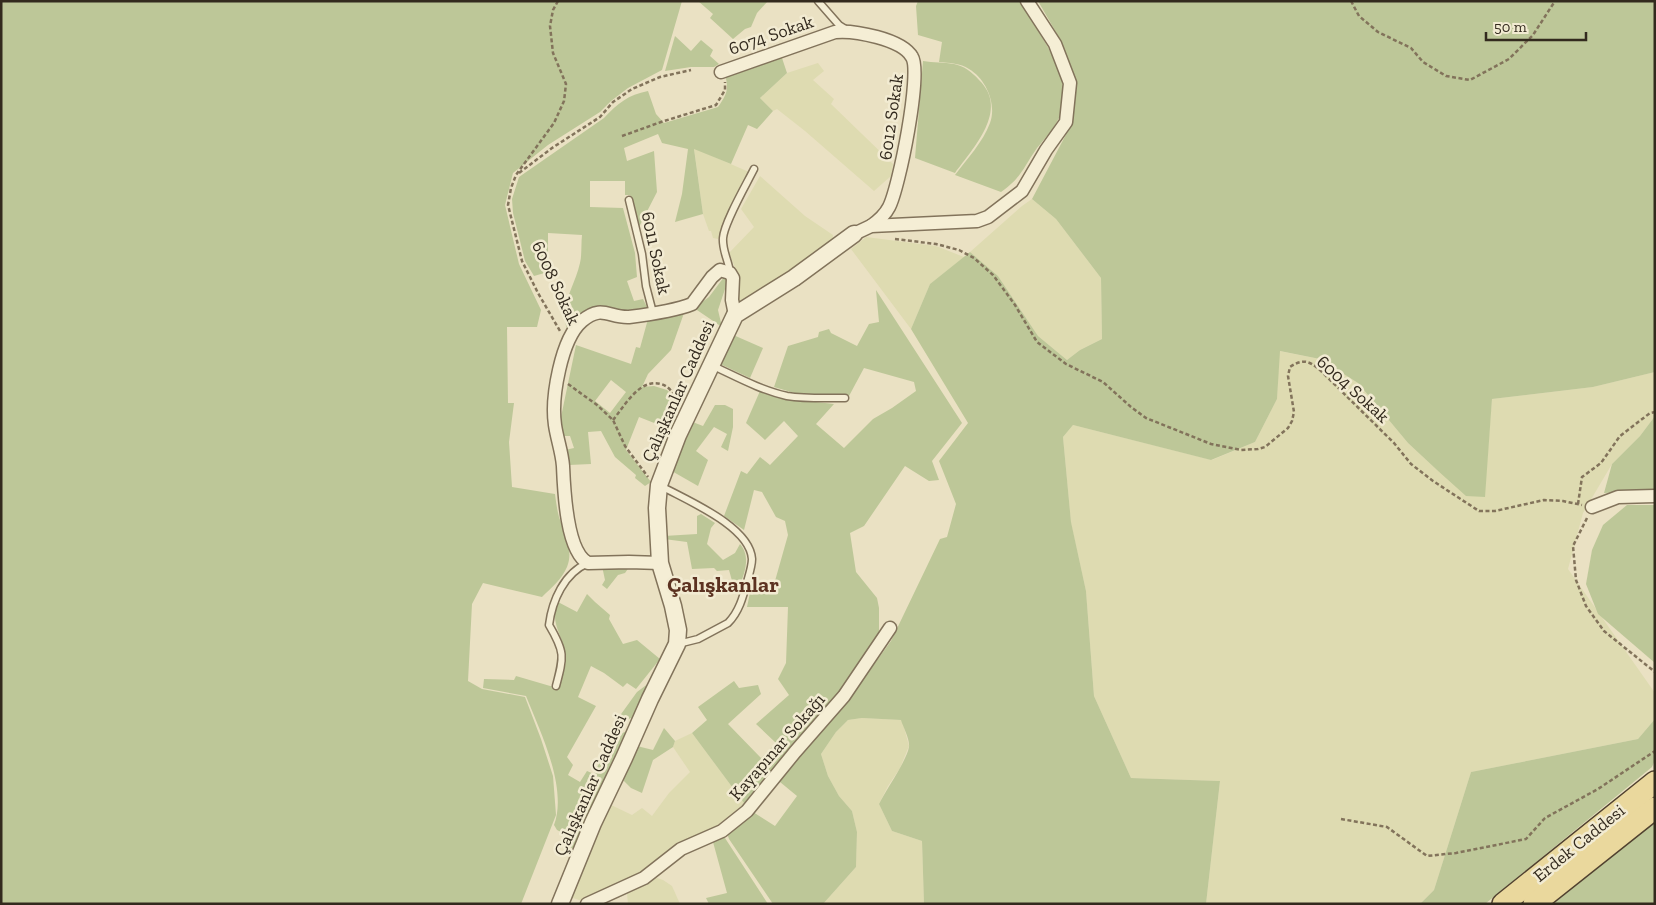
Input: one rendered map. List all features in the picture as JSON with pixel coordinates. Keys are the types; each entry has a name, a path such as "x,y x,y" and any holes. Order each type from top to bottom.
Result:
{"main road":[{"name":"Erdek Caddesi","path":"1503,904 1655,782"},
{"name":"Erdek Caddesi","path":"1534,904 1655,808"}],"street":[{"name":"Çalışkanlar Caddesi","path":"560,904 593,823 677,644 677,622 660,563 657,508 659,485 685,418 735,315 794,278 854,234 871,226 977,221 988,217 1022,191 1046,150 1066,122 1070,83 1055,44 1027,1"},
{"name":"6074 Sokak","path":"721,72 826,34 848,31"},
{"name":"6012 Sokak","path":"848,31 900,45 906,49 915,64 903,161 895,193 885,213 871,226"},
{"path":"564,349 575,328 587,317 603,312 627,317 692,304 715,272 720,270 730,273 733,278 732,300 735,315"},
{"name":"6008 Sokak","path":"564,349 558,376 554,423 563,464 565,511 578,550 582,558 588,563"},
{"path":"1592,507 1618,497 1655,496"},
{"path":"588,563 660,563"},
{"name":"Kayapınar Sokağı","path":"587,904 644,878 681,849 722,831 748,811 795,752 844,696 890,628"}],"lane":[{"name":"6012 Sokak","path":"818,1 839,25 848,31"},
{"path":"730,273 723,249 724,230 754,169"},
{"name":"6011 Sokak","path":"629,200 653,312"},
{"path":"710,364 767,390 784,395 845,398"},
{"path":"659,485 728,524 745,540 752,559 742,601 731,620 698,639 677,644"},
{"path":"556,686 562,665 562,652 559,642 549,625 553,606 563,585 572,572 588,563"}],"path":[{"name":"6008 Sokak","path":"558,1 553,10 550,26 553,53 566,84 564,101 554,123 516,175 508,205 520,253 538,293 561,334 564,349"},
{"path":"1351,1 1359,16 1378,32 1412,48 1423,62 1446,76 1470,80 1509,59 1533,35 1555,1"},
{"path":"516,175 552,148 600,117 613,102 632,89 660,77 691,70"},
{"name":"6074 Sokak","path":"622,136 716,105 726,85 721,72"},
{"name":"6004 Sokak","path":"890,238 936,244 959,250 974,258 993,275 1015,305 1037,342 1066,364 1103,382 1146,418 1182,433 1211,444 1241,450 1265,447 1288,428 1292,421 1294,412 1288,376 1290,367 1297,362 1305,362 1313,364 1321,371 1394,443 1411,464 1479,512 1495,511 1544,500 1563,501 1592,507"},
{"path":"558,376 597,405 613,420 625,446 647,476 659,485"},
{"path":"613,420 634,394 646,384 654,383 666,386 676,396 685,418"},
{"path":"1578,504 1582,477 1601,463 1620,436 1650,413 1655,412"},
{"path":"1592,507 1573,546 1576,580 1586,606 1604,631 1655,672"},
{"path":"1341,820 1387,827 1427,856 1456,853 1526,839 1545,818 1598,789 1655,751"}],"shaded area":[{"path":"818,63 824,71 813,80 834,99 831,104 893,164 891,176 874,191 805,131 777,109 773,111 760,98 787,73"},
{"path":"694,148 749,172 718,239 713,238 703,214"},
{"path":"760,176 805,216 833,235 832,244 740,305 738,300 739,277 729,253 754,227 741,209"},
{"path":"1032,199 1056,219 1101,278 1102,339 1080,350 1067,360 1038,336 998,276 970,252"},
{"path":"866,237 936,246 964,257 930,284 911,329 851,249"},
{"path":"1279,351 1320,359 1358,383 1408,443 1437,470 1484,497 1492,399 1593,387 1655,372 1655,416 1640,436 1612,464 1583,513 1568,569 1655,693 1655,719 1638,739 1471,772 1434,890 1420,904 1206,904 1220,781 1131,778 1094,696 1086,591 1071,523 1063,437 1073,425 1212,460 1255,442 1277,399"},
{"path":"862,718 902,720 909,746 900,768 879,804 892,831 922,841 924,904 823,904 856,867 857,832 852,811 839,796 828,776 821,754 836,732 848,720"},
{"path":"692,733 744,803 737,812 717,828 645,872 582,901 570,897 609,804 632,815 642,808 652,816 669,793 690,772 673,747 675,741"},
{"path":"657,878 672,886 680,904 628,904 627,894"}],"green space":[{"path":"1,1 682,1 662,70 628,88 600,112 548,145 513,173 505,205 519,264 541,310 537,327 507,327 508,403 514,403 509,442 512,487 555,494 558,514 569,548 567,567 556,583 542,597 483,583 472,604 468,681 482,689 525,697 553,776 556,815 521,904 1,904"},
{"path":"698,1 768,1 757,13 751,27 745,29 733,39 710,18 713,14"},
{"path":"918,1 1020,1 1059,70 1064,99 1059,118 1022,172 1001,192 955,175 987,130 992,116 991,100 985,85 975,73 962,66 939,62 942,42 918,35 916,6"},
{"path":"1038,1 1655,1 1655,372 1593,387 1492,399 1485,497 1466,496 1437,470 1408,443 1358,383 1320,359 1280,351 1277,399 1255,442 1211,460 1073,425 1063,437 1071,522 1086,591 1094,696 1131,778 1220,781 1206,904 924,904 922,841 892,831 879,804 907,753 909,744 907,737 901,720 862,718 848,720 836,732 821,754 828,776 839,796 852,811 857,832 856,867 823,904 773,904 729,839 726,830 753,812 775,826 797,796 780,782 799,753 849,699 891,641 940,539 947,537 956,504 939,461 968,423 911,329 930,284 970,252 998,276 1038,336 1067,360 1080,350 1102,339 1101,278 1056,219 1032,199 1071,125 1076,82 1057,34"},
{"path":"675,36 691,51 701,40 713,50 710,56 719,64 714,67 691,67 665,71"},
{"path":"781,55 787,73 760,98 773,111 757,129 748,125 731,164 694,149 703,214 675,222 682,194 688,149 662,143 658,134 624,148 627,161 654,151 657,192 639,227 630,195 625,195 625,181 590,181 590,207 623,208 635,253 637,277 627,281 634,301 643,299 647,307 631,314 582,315 567,329 565,320 566,304 580,263 582,235 548,233 548,272 534,276 525,261 513,213 512,199 519,177 604,118 629,97 648,91 656,114 664,123 718,107 726,92 725,74"},
{"path":"923,61 950,63 961,66 974,74 988,92 991,104 990,116 979,140 955,173 915,158"},
{"path":"724,277 727,278 727,283 718,310 722,327 694,308 709,297"},
{"path":"876,290 962,423 932,461 939,480 929,481 905,466 864,526 850,533 856,572 877,598 879,636 840,694 744,803 692,733 707,720 698,707 734,681 739,688 758,685 761,694 728,724 761,758 776,743 756,724 789,695 778,679 786,663 788,607 747,607 752,583 773,588 788,535 785,521 776,517 762,492 754,490 744,530 724,516 741,471 747,474 760,457 770,465 798,436 784,421 765,440 746,423 760,391 780,398 834,404 816,424 844,448 873,419 916,391 914,382 864,368 849,396 798,394 774,387 788,346 818,337 819,332 829,329 831,333 857,346 869,324 879,322"},
{"path":"684,313 671,350 648,374 642,387 654,386 667,390 671,394 677,413 672,430 639,417 626,450 651,482 645,486 635,478 636,475 615,457 601,431 588,432 591,464 569,465 565,450 574,448 570,436 562,436 561,417 576,345 631,364 636,347 640,348 648,319","holes":["611,380 626,392 610,413 595,401"]},
{"path":"731,334 763,348 750,378 718,363"},
{"path":"715,405 725,405 733,409 733,427 728,451 721,447 727,434 714,427 696,451 708,460 698,486 670,470 690,421 703,426"},
{"path":"1655,416 1655,490 1604,493 1612,464 1640,436"},
{"path":"1627,505 1655,505 1655,663 1598,614 1586,584 1592,550 1603,525"},
{"path":"701,514 715,523 711,528 707,544 723,560 735,553 740,544 744,550 746,556 745,569 736,595 729,570 717,571 714,568 692,569 687,542 664,539 664,536 697,534 697,516"},
{"path":"602,566 630,566 625,573 618,575 607,589 602,585 605,580"},
{"path":"587,594 610,615 609,619 623,644 637,640 660,659 636,689 627,683 623,687 591,666 578,697 596,706 567,757 573,765 568,775 580,782 587,771 594,774 612,742 622,733 628,731 575,849 569,847 567,835 557,830 554,825 557,810 555,777 545,742 526,696 483,688 484,679 514,680 516,676 557,688 564,671 565,662 563,646 555,621 558,602 577,612"},
{"path":"653,680 638,715 622,722 609,736 606,735 637,692"},
{"path":"1655,719 1655,760 1652,767 1485,904 1420,904 1434,890 1471,772 1638,739"},
{"path":"664,728 675,741 673,747 653,760 642,793 631,788 622,779 637,746 653,750"},
{"path":"1655,822 1655,904 1553,904"},
{"path":"723,835 768,904 709,904 706,898 727,893 713,842"}],"district":[{"name":"Çalışkanlar","path":"723,584"}]}
